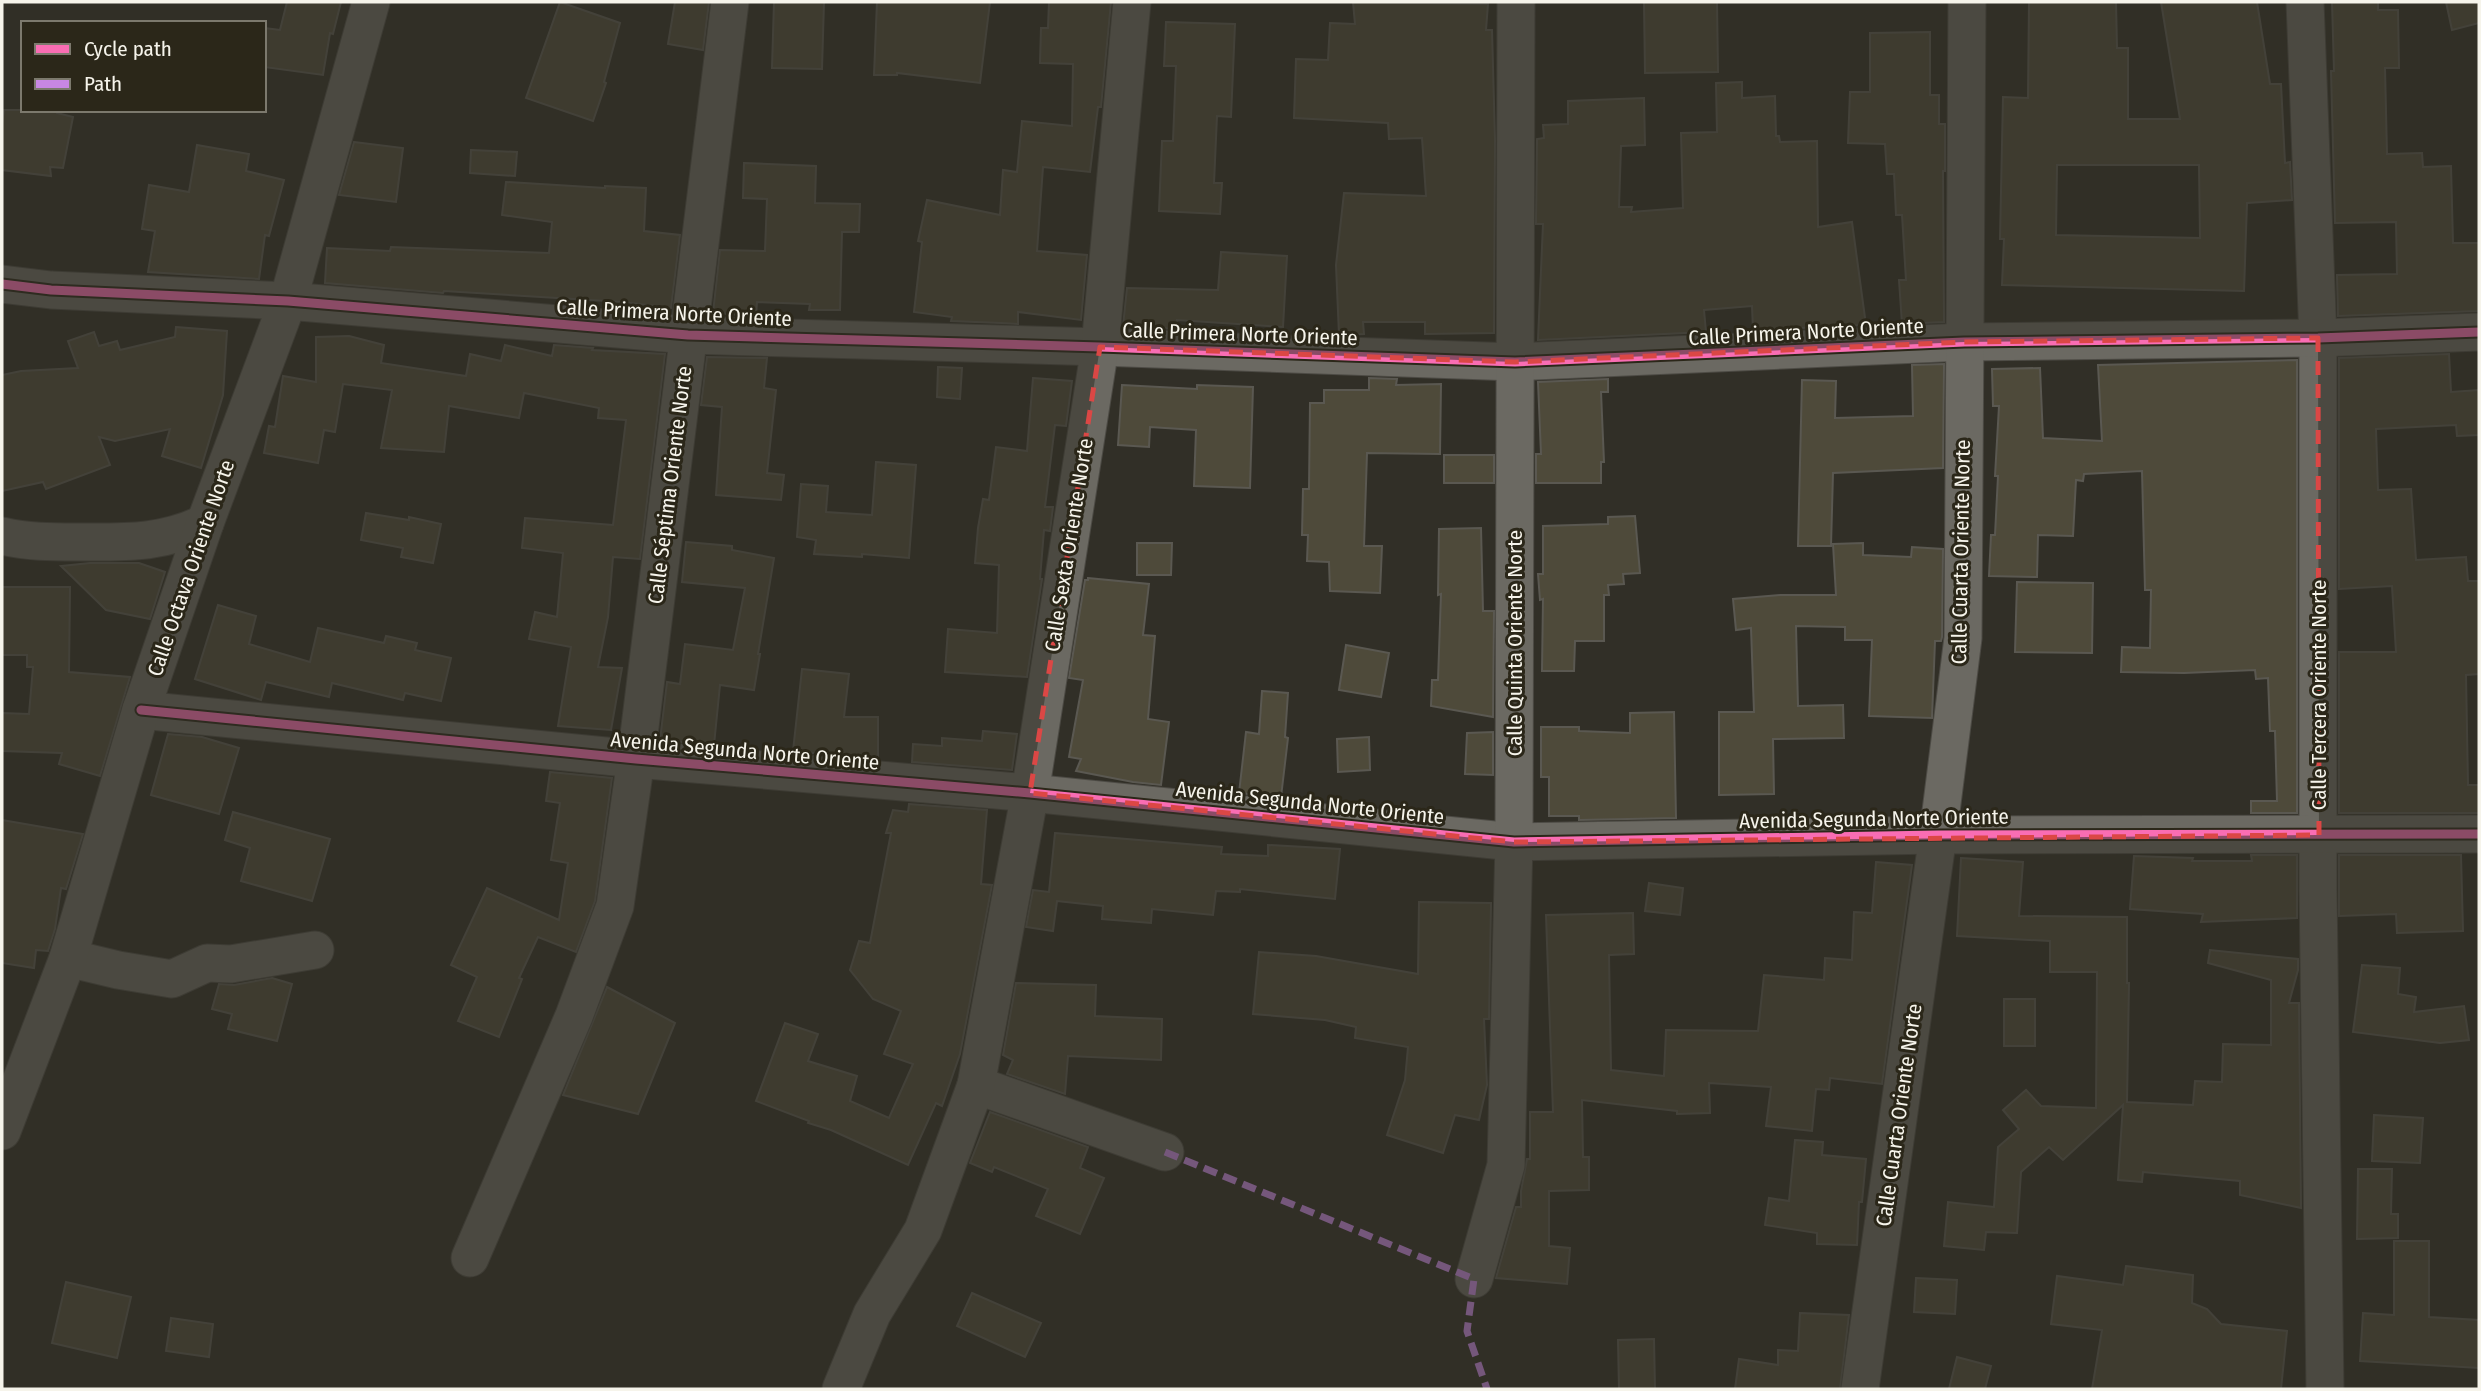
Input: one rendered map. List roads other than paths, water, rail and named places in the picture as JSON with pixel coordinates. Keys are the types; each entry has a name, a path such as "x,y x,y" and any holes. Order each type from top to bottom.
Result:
{"street":[{"name":"Calle Octava Oriente Norte","path":"2,1131 68,958 141,710 205,523 288,301 370,2"},
{"name":"Calle Séptima Oriente Norte","path":"470,1258 574,1016 615,906 636,759 730,2"},
{"name":"Calle Sexta Oriente Norte","path":"841,1389 872,1314 923,1230 976,1085 1030,793 1101,347 1132,2"},
{"name":"Calle Quinta Oriente Norte","path":"1474,1279 1506,1164 1514,842 1516,2"},
{"name":"Calle Cuarta Oriente Norte","path":"1860,1389 1963,638 1967,2"},
{"name":"Calle Tercera Oriente Norte","path":"2305,2 2318,338 2318,889 2325,1389"},
{"name":"Calle Primera Norte Oriente","path":"2,284 51,290 288,301 688,335 1515,362 1964,342 2318,338 2479,332"},
{"path":"2,536 24,541 140,543 184,533 205,523"},
{"name":"Avenida Segunda Norte Oriente","path":"141,710 636,759 1030,793 1514,842 1938,835 2479,834"},
{"path":"68,958 172,979 207,963 231,964 314,950"},
{"path":"976,1085 1165,1152"}]}
